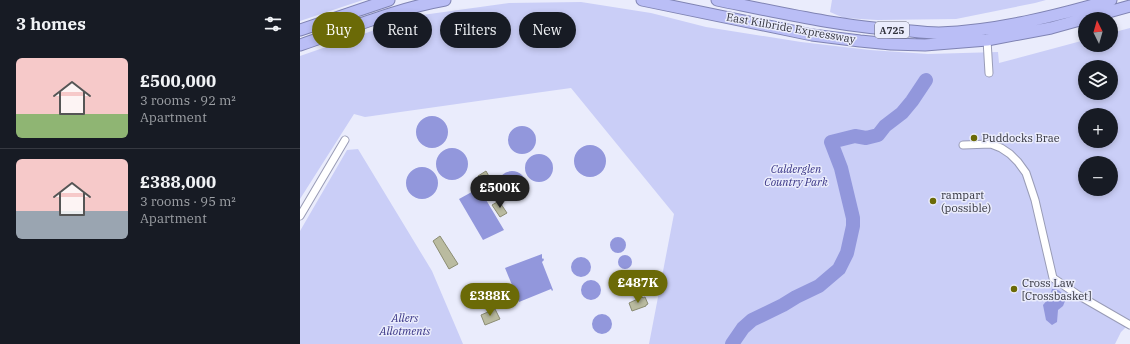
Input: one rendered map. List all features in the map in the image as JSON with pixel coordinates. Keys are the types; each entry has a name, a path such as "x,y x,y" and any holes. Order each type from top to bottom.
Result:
{"highway":[{"path":"300,30 389,0"},
{"path":"300,45 374,19 445,0"},
{"name":"East Kilbride Expressway","path":"642,0 812,34 860,41 925,45 987,40 1051,28 1130,6"},
{"name":"East Kilbride Expressway","path":"717,0 855,26 883,30 937,33 1006,26 1111,0"},
{"path":"1068,11 1095,0"}],"street":[{"path":"987,40 989,73"},
{"path":"300,216 345,140"},
{"path":"963,146 991,144 1010,154 1018,162 1026,173 1035,200 1053,278 1078,295 1130,325"}],"green space":[{"path":"300,0 363,0 327,12 312,12 312,17 300,21"},
{"path":"832,0 1046,0 956,19 877,20 844,18 830,12"},
{"name":"Calderglen Country Park","path":"581,2 651,13 706,27 801,42 870,50 928,54 998,52 999,63 1078,42 1078,52 1118,52 1118,31 1130,28 1130,329 1126,327 1121,332 1115,344 649,344 674,214 571,88 365,117 354,114 300,199 300,56 323,48 365,48 365,33 373,31 373,48 432,48 432,14 440,13 440,48 511,48 511,12 444,12 509,3"},
{"name":"Allers Allotments","path":"358,149 432,271 463,344 300,344 300,231 347,150"}],"water":[{"path":"429,116 435,116 445,123 448,132 447,138 441,145 435,148 429,148 419,141 416,135 416,129 423,119"},
{"path":"522,126 532,130 536,140 532,150 522,154 512,150 508,140 512,130"},
{"path":"587,145 593,145 603,152 606,161 605,167 599,174 593,177 587,177 577,170 574,164 574,158 581,148"},
{"path":"449,148 455,148 465,155 468,164 467,170 461,177 455,180 449,180 439,173 436,167 436,161 443,151"},
{"path":"539,154 549,158 553,168 549,178 539,182 529,178 525,168 529,158"},
{"path":"419,167 425,167 435,174 438,183 437,189 431,196 425,199 419,199 409,192 406,186 406,180 413,170"},
{"path":"512,171 522,175 526,185 522,195 512,199 502,195 498,185 502,175"},
{"path":"479,188 504,230 483,240 459,199"},
{"path":"615,237 621,237 626,242 624,251 621,253 615,253 610,248 610,242"},
{"path":"542,254 542,259 543,258 544,260 542,262 553,290 552,291 551,289 519,302 505,268"},
{"path":"622,255 628,255 632,259 632,265 628,269 622,269 618,265 618,259"},
{"path":"581,257 588,260 591,267 588,274 581,277 574,274 571,267 574,260"},
{"path":"591,280 598,283 601,290 598,297 591,300 584,297 581,290 584,283"},
{"path":"1052,289 1061,292 1065,301 1063,306 1058,310 1057,322 1052,325 1046,320 1043,305 1049,298"},
{"path":"602,314 609,317 612,324 609,331 602,334 595,331 592,324 595,317"}],"building":[{"path":"486,171 499,194 492,198 478,176"},
{"path":"499,201 507,213 500,217 492,205"},
{"path":"440,236 458,264 449,269 433,241"},
{"path":"645,297 648,304 632,311 629,303"},
{"path":"495,309 500,319 485,325 481,315"}],"waterway":[{"path":"732,344 743,328 752,320 819,286 839,269 847,253 853,226 853,218 841,168 831,142 855,136 866,138 878,135 885,126 902,113 926,80"}],"place":[{"name":"Puddocks Brae","path":"974,138"},
{"name":"rampart (possible)","path":"933,201"},
{"name":"Cross Law [Crossbasket]","path":"1014,289"}]}
